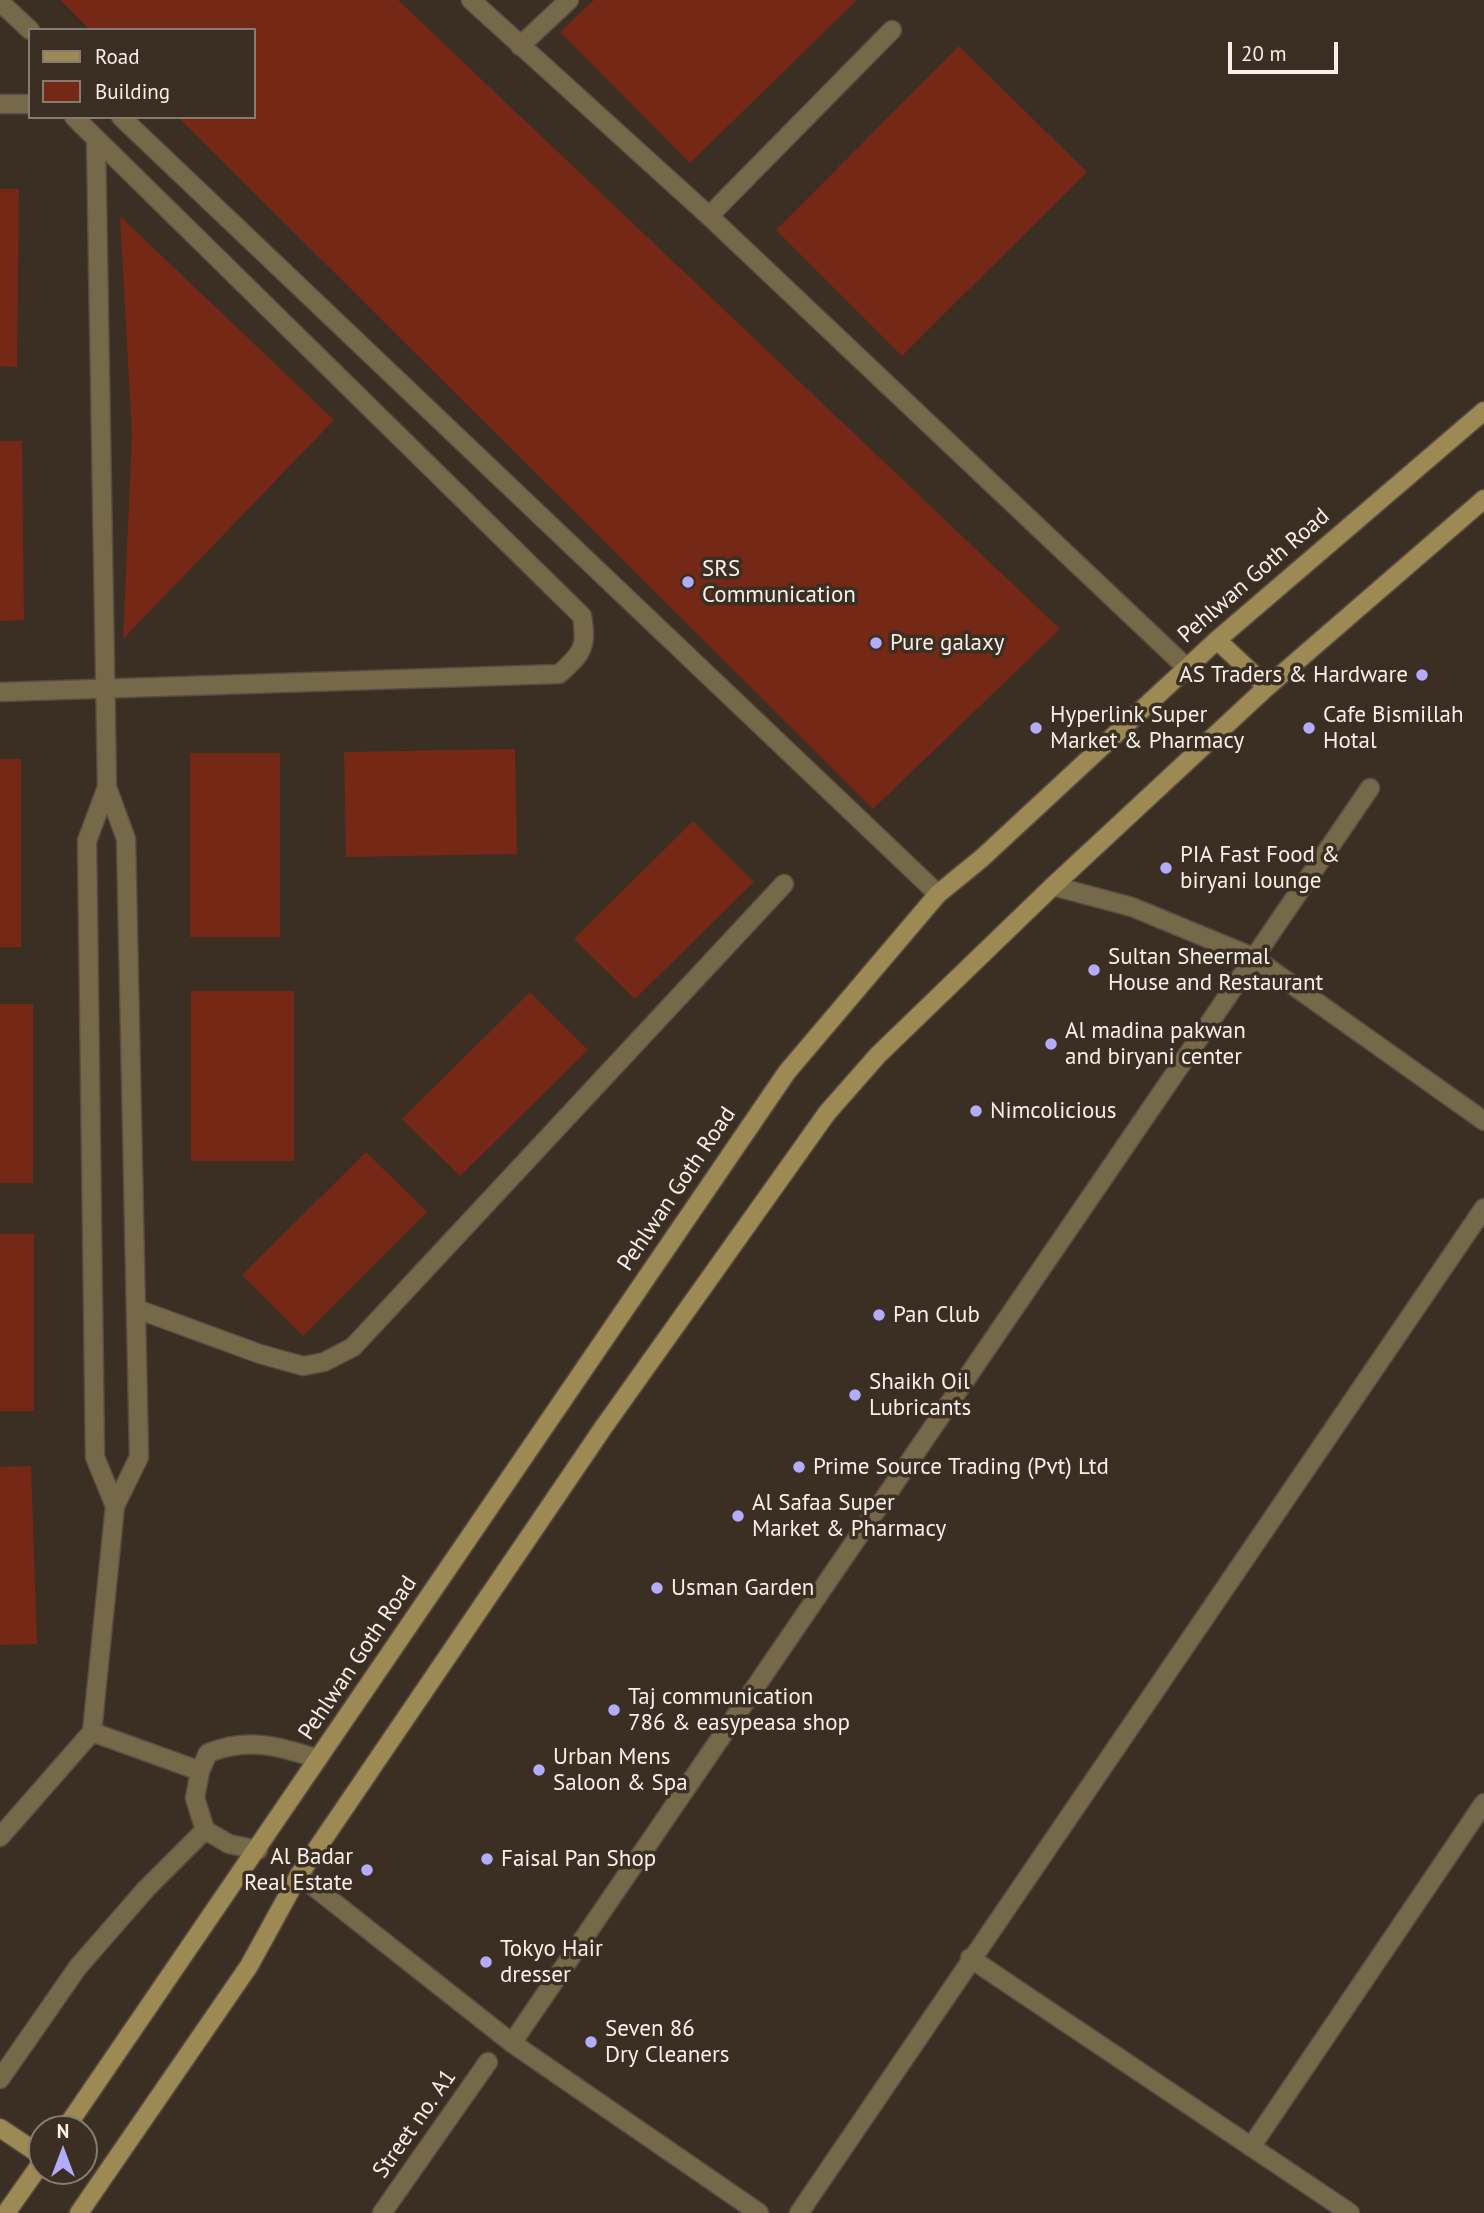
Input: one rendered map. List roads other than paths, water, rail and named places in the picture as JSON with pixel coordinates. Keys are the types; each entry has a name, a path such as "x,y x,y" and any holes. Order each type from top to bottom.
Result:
{"main road":[{"name":"Pehlwan Goth Road","path":"75,2115 787,1072 938,894 982,858 1217,640 1484,411"},
{"path":"79,2213 249,1966 299,1875 603,1428 827,1113 878,1055 1053,886 1268,687 1484,499"},
{"path":"1217,640 1268,687"},
{"path":"0,2128 28,2147"},
{"path":"6,2204 28,2178"}],"street":[{"path":"471,0 709,216 1187,668"},
{"path":"520,46 569,0"},
{"path":"0,2 28,28"},
{"path":"709,216 892,30"},
{"path":"0,104 28,104"},
{"path":"0,692 559,674 575,660 586,642 582,616 96,143 76,119"},
{"path":"123,119 938,894"},
{"path":"0,1837 92,1732 115,1506 139,1457 126,839 107,787 96,143"},
{"path":"107,787 88,841 95,1457 115,1506"},
{"path":"512,2043 1370,788"},
{"path":"137,1309 260,1354 303,1366 324,1362 353,1347 784,884"},
{"path":"1053,886 1132,906 1252,957 1484,1121"},
{"path":"799,2213 970,1958 1484,1208"},
{"path":"92,1732 200,1771"},
{"path":"258,1850 229,1844 205,1830 195,1798 200,1771 208,1754 225,1747 258,1742 318,1759"},
{"path":"1251,2147 1484,1803"},
{"path":"0,2079 78,1967 146,1889 205,1830"},
{"path":"299,1875 512,2043 759,2213"},
{"path":"970,1958 1350,2213"},
{"name":"Street no. A1","path":"382,2213 488,2062"}],"place":[{"name":"SRS Communication","path":"688,582"},
{"name":"Pure galaxy","path":"876,643"},
{"name":"AS Traders & Hardware","path":"1422,675"},
{"name":"Hyperlink Super Market & Pharmacy","path":"1036,728"},
{"name":"Cafe Bismillah Hotal","path":"1309,728"},
{"name":"PIA Fast Food & biryani lounge","path":"1166,868"},
{"name":"Sultan Sheermal House and Restaurant","path":"1094,970"},
{"name":"Al madina pakwan and biryani center","path":"1051,1044"},
{"name":"Nimcolicious","path":"976,1111"},
{"name":"Pan Club","path":"879,1315"},
{"name":"Shaikh Oil Lubricants","path":"855,1395"},
{"name":"Prime Source Trading (Pvt) Ltd","path":"799,1467"},
{"name":"Al Safaa Super Market & Pharmacy","path":"738,1516"},
{"name":"Usman Garden","path":"657,1588"},
{"name":"Taj communication 786 & easypeasa shop","path":"614,1710"},
{"name":"Urban Mens Saloon & Spa","path":"539,1770"},
{"name":"Faisal Pan Shop","path":"487,1859"},
{"name":"Al Badar Real Estate","path":"367,1870"},
{"name":"Tokyo Hair dresser","path":"486,1962"},
{"name":"Seven 86 Dry Cleaners","path":"591,2042"}]}
